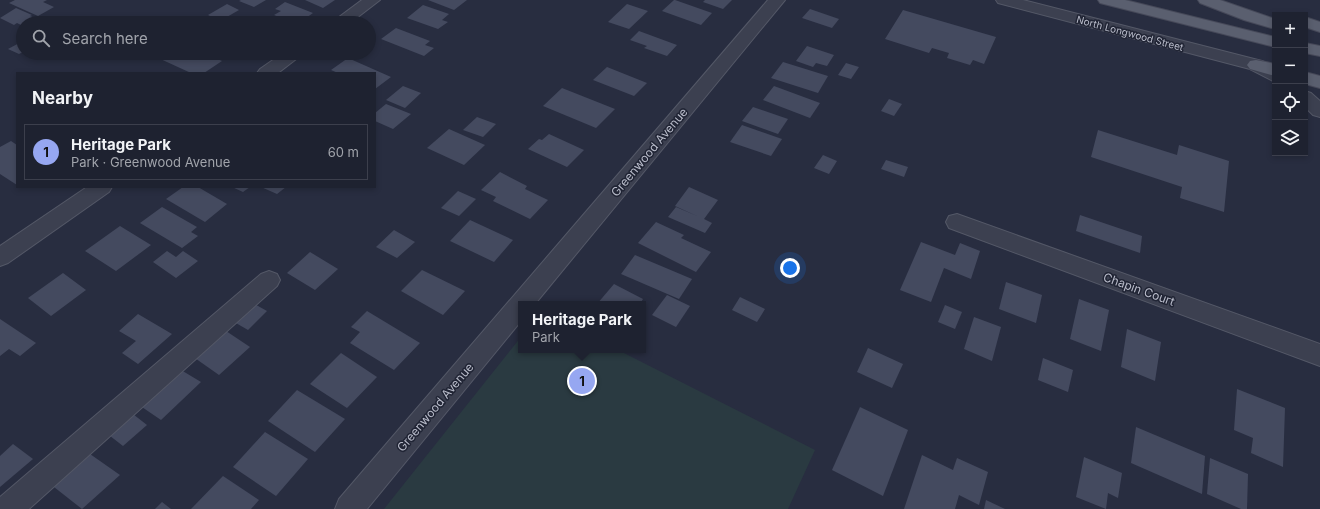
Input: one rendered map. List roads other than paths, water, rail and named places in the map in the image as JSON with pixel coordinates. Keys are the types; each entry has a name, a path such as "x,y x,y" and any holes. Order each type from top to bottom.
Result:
{"main road":[{"path":"1106,0 1272,41"},
{"path":"1206,0 1250,17 1272,23"},
{"path":"1246,0 1278,12"},
{"path":"1308,23 1320,27"},
{"path":"1308,33 1320,36"},
{"path":"1308,49 1320,51"},
{"path":"1256,65 1272,69"},
{"path":"1308,79 1320,82"}],"street":[{"path":"349,16 372,0"},
{"name":"Greenwood Avenue","path":"524,301 777,0"},
{"name":"North Longwood Street","path":"1004,0 1256,65 1272,74"},
{"path":"267,72 285,60"},
{"path":"1308,100 1320,111"},
{"path":"0,257 101,188"},
{"name":"Chapin Court","path":"957,222 1320,355"},
{"path":"8,509 269,280"},
{"name":"Greenwood Avenue","path":"349,509 518,308"}],"place":[{"name":"Heritage Park","path":"582,381"}]}
